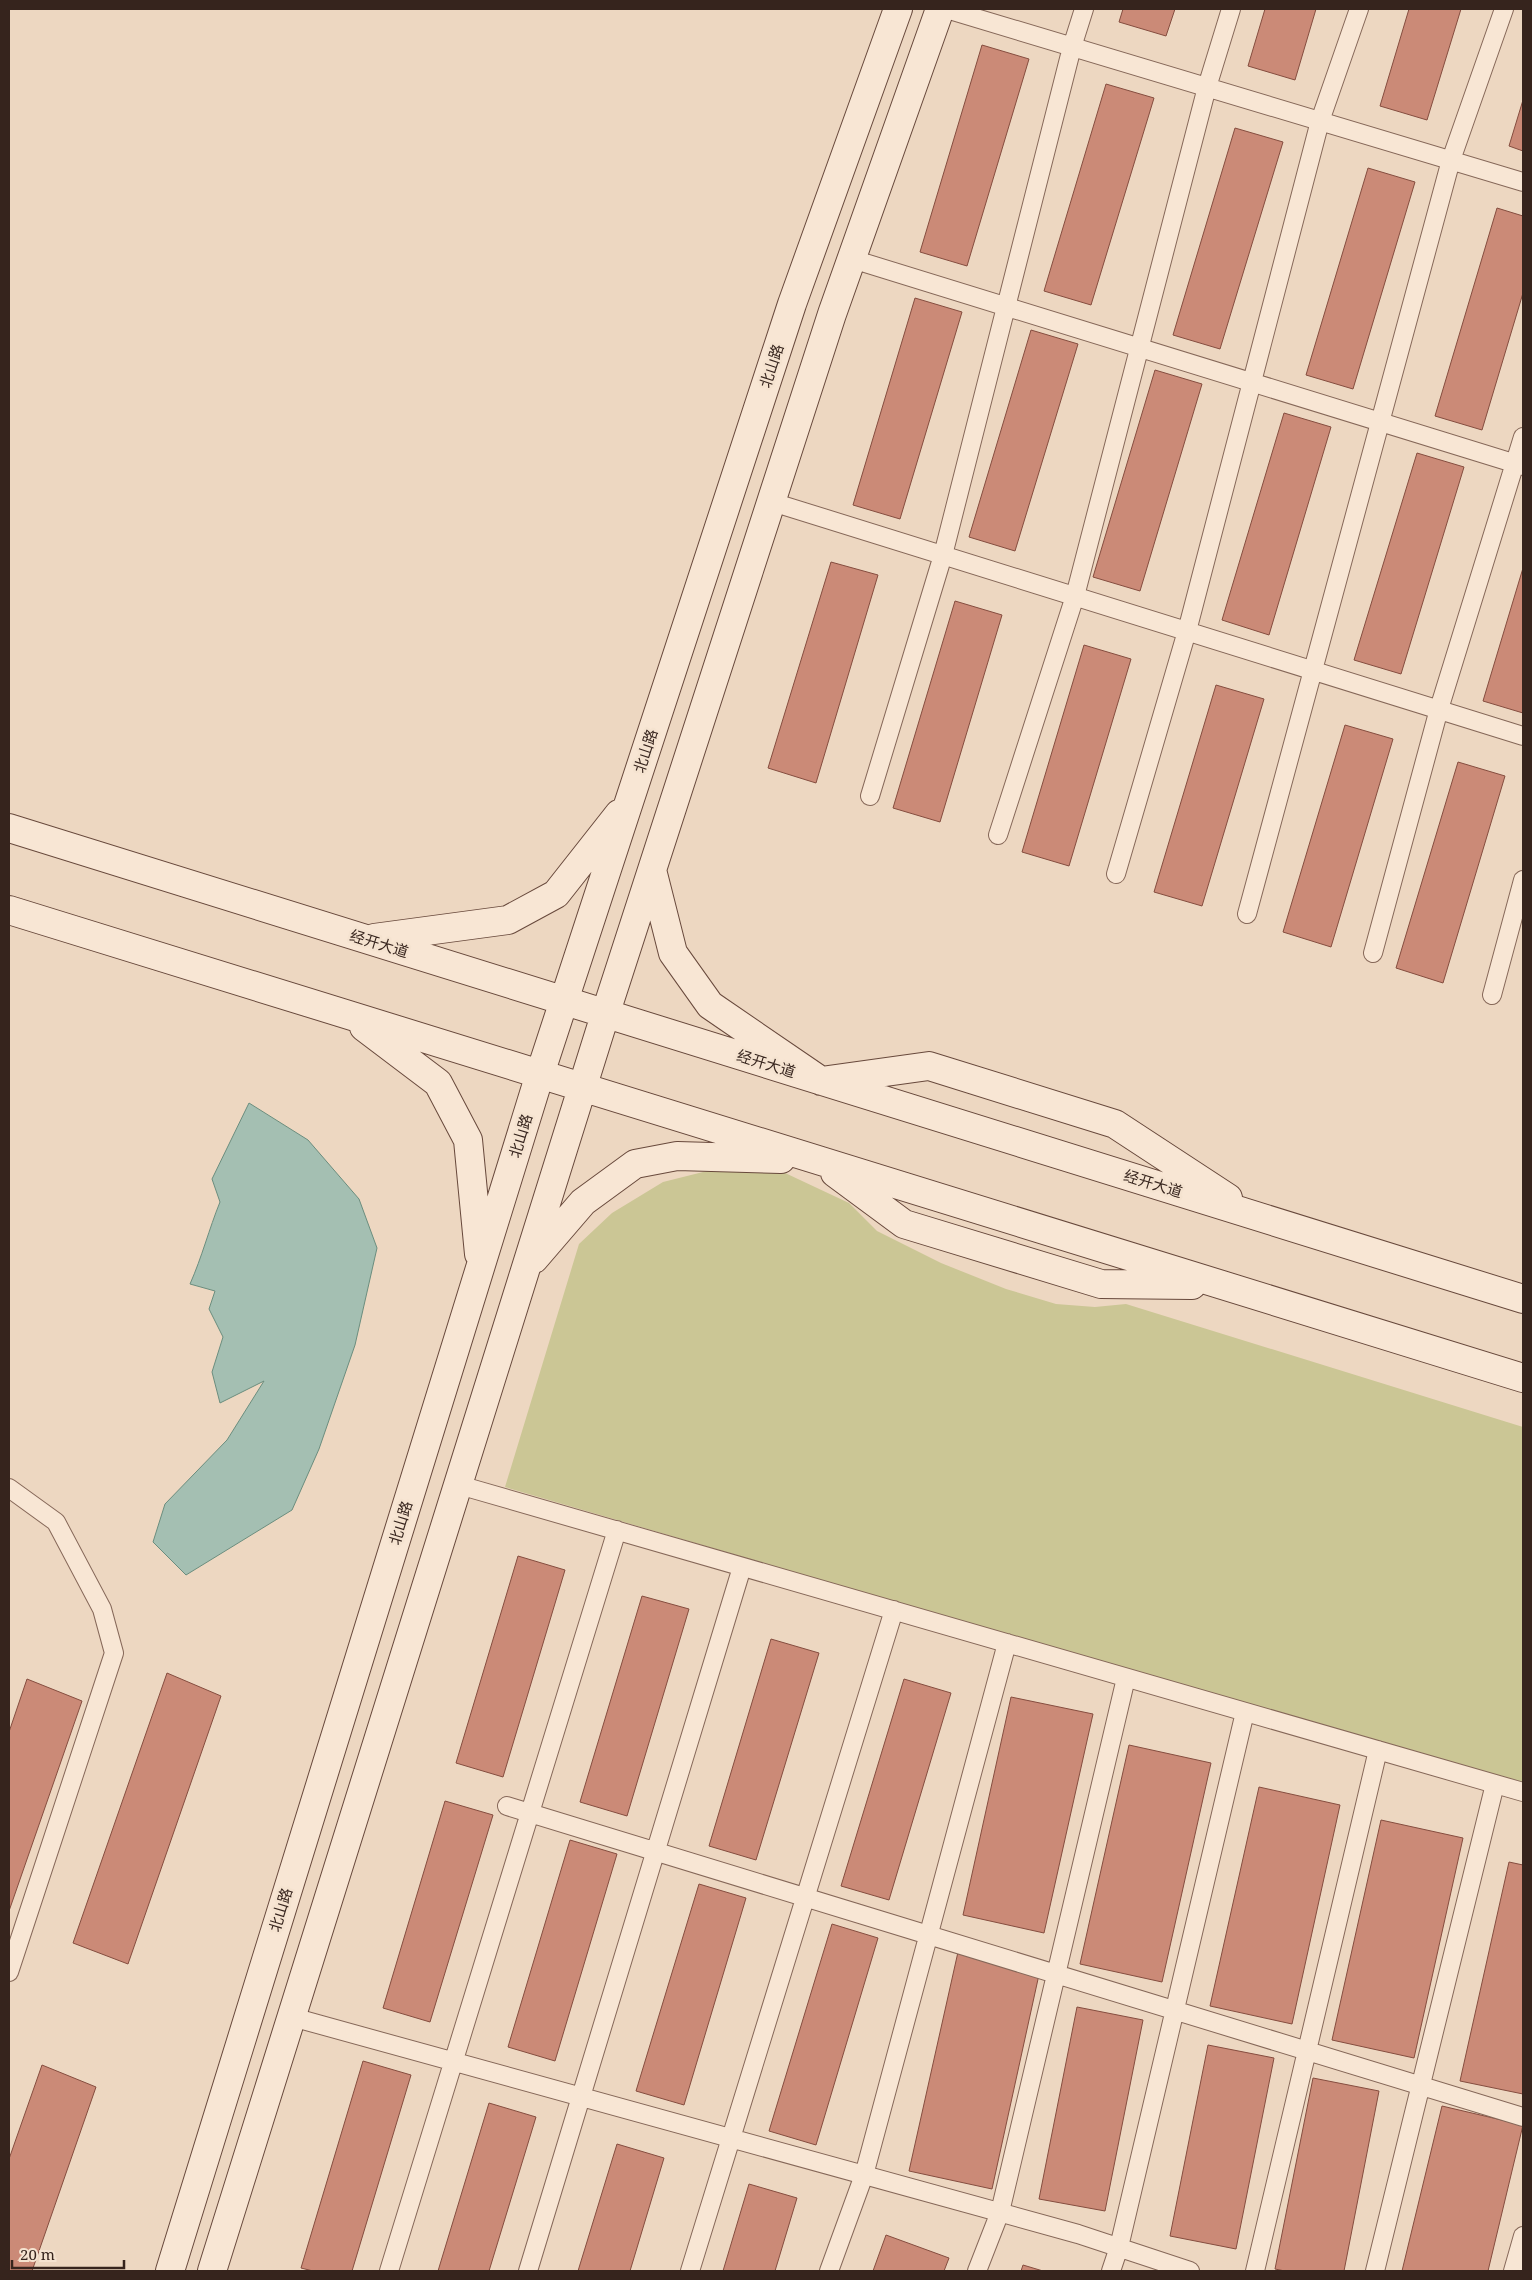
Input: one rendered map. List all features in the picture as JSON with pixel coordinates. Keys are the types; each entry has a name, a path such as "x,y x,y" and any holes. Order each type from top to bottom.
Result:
{"main road":[{"name":"北山路","path":"170,2271 540,1074 792,304 898,9"},
{"path":"212,2271 605,1014 852,259 940,9"},
{"path":"364,939 508,920 556,894 630,799"},
{"name":"经开大道","path":"9,828 1523,1299"},
{"path":"652,870 673,953 710,1005 821,1081 930,1066 1115,1124 1255,1216"},
{"path":"9,910 1523,1378"},
{"path":"349,1015 438,1083 468,1140 481,1266"},
{"path":"526,1268 583,1202 635,1164 677,1156 818,1160"}],"lane":[{"path":"946,9 1523,182"},
{"path":"870,796 943,555 1072,47 1084,9"},
{"path":"998,835 1075,596 1206,87 1231,9"},
{"path":"1116,874 1187,631 1320,121 1359,9"},
{"path":"1247,914 1451,160 1504,9"},
{"path":"852,259 1519,465"},
{"path":"1373,952 1439,710 1519,465 1523,437"},
{"path":"772,502 1523,736"},
{"path":"1492,995 1523,880"},
{"path":"459,1485 1523,1792"},
{"path":"9,1488 56,1522 102,1609 114,1653 9,1972"},
{"path":"389,2271 617,1530"},
{"path":"528,2271 742,1567"},
{"path":"690,2271 894,1610"},
{"path":"829,2271 864,2175 1006,1643"},
{"path":"977,2271 1000,2212 1126,1678"},
{"path":"1111,2271 1119,2248 1245,1712"},
{"path":"1255,2271 1378,1750"},
{"path":"1375,2271 1494,1784"},
{"path":"507,1806 1523,2116"},
{"path":"292,2017 1000,2212 1190,2271"},
{"path":"1512,2271 1523,2236"}],"shaded area":[{"path":"249,1103 308,1140 359,1199 377,1248 355,1345 319,1449 292,1510 186,1575 153,1542 165,1504 227,1440 264,1381 220,1403 212,1372 223,1337 209,1309 215,1291 190,1284 220,1202 212,1179"},
{"path":"719,1168 783,1172 849,1203 877,1231 941,1263 1006,1289 1056,1304 1095,1307 1126,1304 1523,1427 1523,1787 505,1487 579,1244 612,1213 663,1182"}],"building":[{"path":"1123,9 1175,9 1166,36 1119,22"},
{"path":"1265,9 1316,9 1295,80 1248,66"},
{"path":"1409,9 1461,9 1427,120 1380,106"},
{"path":"982,45 1029,59 967,266 920,252"},
{"path":"1106,84 1154,98 1091,305 1044,291"},
{"path":"1523,100 1523,151 1509,146"},
{"path":"1235,128 1283,142 1220,349 1173,335"},
{"path":"1368,168 1415,182 1353,389 1306,375"},
{"path":"1497,208 1523,216 1523,293 1482,430 1435,416"},
{"path":"915,298 962,312 900,519 853,505"},
{"path":"1031,330 1078,344 1015,551 969,537"},
{"path":"1155,370 1202,384 1140,591 1093,577"},
{"path":"1284,413 1331,427 1269,635 1222,620"},
{"path":"1417,453 1464,467 1401,674 1354,660"},
{"path":"831,562 878,575 816,783 768,768"},
{"path":"1523,568 1523,713 1483,701"},
{"path":"955,601 1002,615 940,822 893,808"},
{"path":"1084,645 1131,659 1069,866 1022,852"},
{"path":"1216,685 1264,699 1202,906 1154,892"},
{"path":"1345,725 1393,739 1331,947 1283,932"},
{"path":"1458,762 1505,776 1443,983 1396,968"},
{"path":"518,1556 565,1570 503,1777 456,1763"},
{"path":"642,1596 689,1609 627,1816 580,1802"},
{"path":"771,1639 819,1653 756,1860 709,1846"},
{"path":"167,1673 221,1696 128,1964 73,1943"},
{"path":"27,1679 82,1701 9,1911 9,1732"},
{"path":"904,1679 951,1693 889,1900 841,1886"},
{"path":"1011,1697 1093,1714 1044,1933 963,1915"},
{"path":"1129,1745 1211,1763 1162,1982 1080,1964"},
{"path":"1259,1787 1340,1805 1292,2024 1210,2006"},
{"path":"445,1801 493,1815 430,2022 383,2008"},
{"path":"1381,1820 1463,1838 1414,2058 1332,2040"},
{"path":"570,1840 617,1854 555,2061 508,2047"},
{"path":"1509,1862 1523,1865 1523,2094 1460,2081"},
{"path":"699,1884 746,1898 684,2105 636,2091"},
{"path":"832,1924 878,1938 816,2145 769,2131"},
{"path":"958,1952 1040,1970 992,2189 909,2171"},
{"path":"1077,2007 1143,2020 1105,2211 1039,2199"},
{"path":"1208,2045 1274,2058 1236,2249 1170,2236"},
{"path":"363,2061 411,2075 352,2271 313,2271 301,2268"},
{"path":"42,2065 96,2087 32,2271 9,2271 9,2159"},
{"path":"1313,2078 1379,2091 1344,2271 1285,2271 1275,2269"},
{"path":"489,2103 536,2117 489,2271 438,2271"},
{"path":"1442,2106 1523,2125 1488,2271 1402,2271"},
{"path":"617,2144 664,2158 630,2271 578,2271"},
{"path":"749,2184 797,2198 775,2271 723,2271"},
{"path":"886,2235 949,2258 944,2271 873,2271"},
{"path":"1023,2265 1043,2271 1021,2271"}]}
